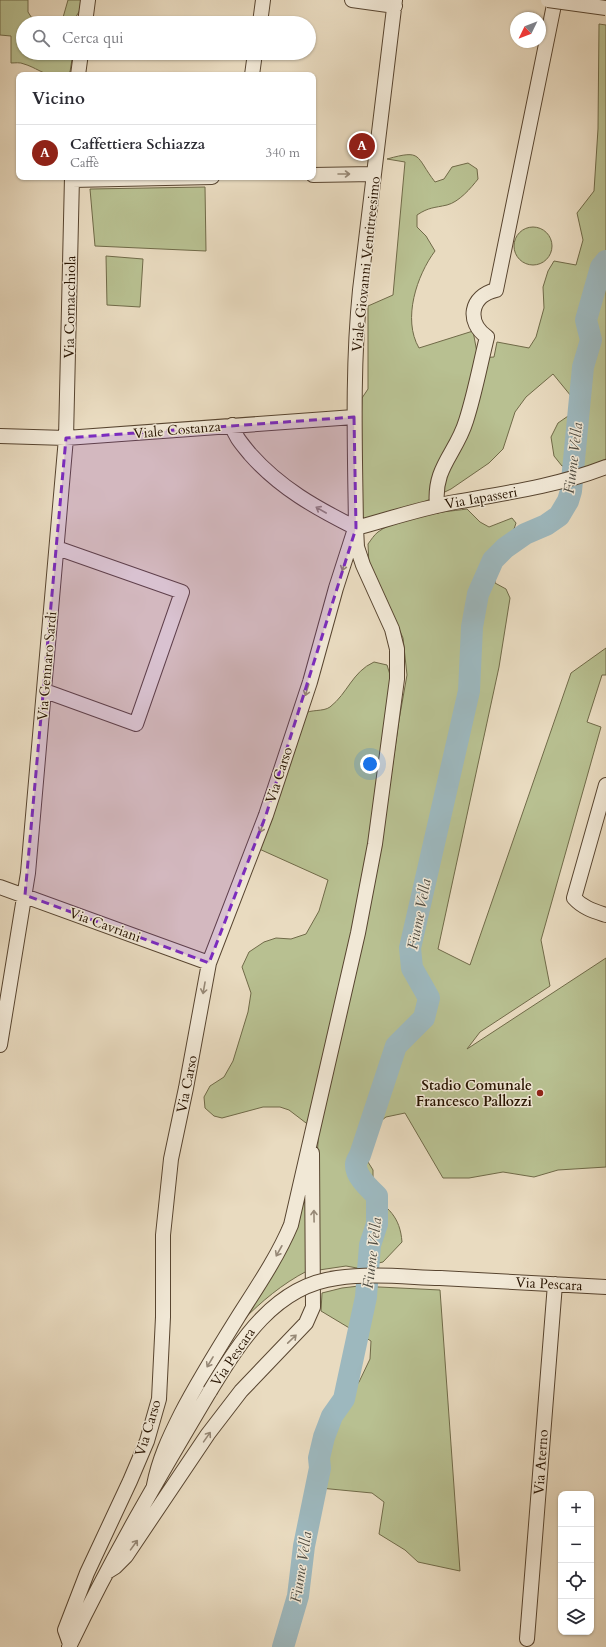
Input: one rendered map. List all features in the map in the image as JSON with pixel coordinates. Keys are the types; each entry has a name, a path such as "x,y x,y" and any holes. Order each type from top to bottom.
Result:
{"street":[{"path":"86,16 88,0"},
{"path":"261,16 263,0"},
{"path":"352,0 395,3"},
{"path":"548,0 606,8"},
{"path":"437,506 437,485 439,475 466,422 487,337 481,333 474,320 474,306 483,295 496,290 555,0"},
{"name":"Viale Giovanni Ventitreesimo","path":"312,1133 358,933 375,844 397,679 398,650 392,629 363,565 357,547 354,417 358,316 395,3"},
{"path":"78,72 80,60"},
{"path":"252,72 254,60"},
{"path":"316,174 374,174"},
{"name":"Via Cornacchiola","path":"66,438 72,180"},
{"name":"Viale Costanza","path":"0,436 66,438 354,417"},
{"path":"232,425 237,438 260,466 287,489 323,512 356,528"},
{"name":"Via Gennaro Sardi","path":"0,1045 25,895 45,691 66,438"},
{"name":"Via Iapasseri","path":"356,528 437,506 521,492 606,467"},
{"name":"Via Carso","path":"69,1646 65,1630 87,1573 144,1448 159,1399 163,1317 163,1235 171,1159 186,1088 209,963 269,808 310,682 336,588 356,528"},
{"path":"45,691 136,724 182,592 57,548"},
{"path":"606,785 574,898 579,904 606,914"},
{"name":"Via Cavriani","path":"0,887 209,963"},
{"path":"154,1485 163,1453 192,1394 283,1245 290,1225 312,1133"},
{"path":"107,1572 121,1562 136,1543 208,1434 241,1391 306,1323 313,1307 314,1236 312,1133"},
{"name":"Via Pescara","path":"69,1646 154,1485 210,1391 241,1341 259,1320 277,1304 304,1286 327,1279 346,1277 367,1276 440,1278 606,1287"},
{"name":"Via Aterno","path":"527,1639 555,1284"}],"highlighted area":[{"path":"354,417 356,528 266,815 209,963 25,895 66,438"}],"green space":[{"path":"0,0 28,0 28,12 31,16 16,16 16,60 72,60 70,72 42,72 22,63 11,63 11,36 0,35"},
{"path":"68,0 83,0 82,7 76,16 63,16"},
{"path":"599,24 606,25 606,459 588,467 562,466 554,456 551,437 558,423 571,414 571,396 553,374 526,397 515,412 503,449 489,463 451,489 401,513 358,520 362,398 368,389 368,306 393,295 405,162 387,159 413,155 421,161 435,182 444,179 452,167 468,163 477,169 478,179 460,198 447,205 428,209 417,215 417,227 426,236 435,251 423,272 414,298 412,324 414,336 419,348 473,331 478,358 494,357 497,342 529,348 536,337 544,308 543,287 548,271 554,261 576,265 583,240 577,213 594,191 598,129"},
{"path":"205,187 206,251 95,246 90,189"},
{"path":"533,227 546,233 552,246 546,259 533,265 520,259 514,246 520,233"},
{"path":"106,256 143,259 140,307 107,305"},
{"path":"467,509 480,522 489,527 512,518 516,523 514,529 496,547 495,583 506,589 510,598 499,667 438,949 470,965 571,673 606,648 606,675 602,675 587,722 601,727 541,940 550,986 480,1032 467,1049 606,958 606,1167 558,1170 534,1177 503,1172 469,1178 443,1178 405,1113 386,1117 377,1124 367,1147 368,1162 373,1170 373,1181 369,1193 392,1213 399,1225 402,1242 383,1262 357,1268 346,1266 319,1270 317,1159 319,1126 386,811 407,675 403,638 387,601 369,566 368,544 378,532 398,521 421,515"},
{"path":"374,662 387,665 391,678 369,855 310,1126 289,1110 280,1107 263,1107 222,1118 214,1116 205,1108 204,1097 210,1086 224,1077 233,1061 248,1012 251,993 242,967 249,952 264,942 276,938 291,939 306,934 319,911 328,880 257,848 303,714 306,712 324,710 330,707 360,671"},
{"path":"307,1169 307,1271 289,1281 273,1293 242,1321"},
{"path":"359,1286 440,1290 460,1571 418,1562 405,1550 379,1534 384,1502 372,1493 320,1488 327,1459 328,1442 336,1418 350,1393 359,1382 370,1359 371,1341 321,1311 322,1293"}],"waterway":[{"name":"Fiume Vella","path":"283,1647 298,1596 304,1546 320,1468 319,1458 324,1437 332,1416 344,1399 366,1297 370,1245 377,1224 377,1196 360,1177 356,1168 356,1163 396,1046 424,1018 429,998 412,968 410,948 469,691 472,627 478,594 493,560 505,548 525,534 546,525 559,516 568,501 571,491 583,367 591,340 586,320 601,267 606,261"}],"place":[{"name":"Caffettiera Schiazza","path":"362,146"},
{"name":"Stadio Comunale Francesco Pallozzi","path":"540,1093"}]}
